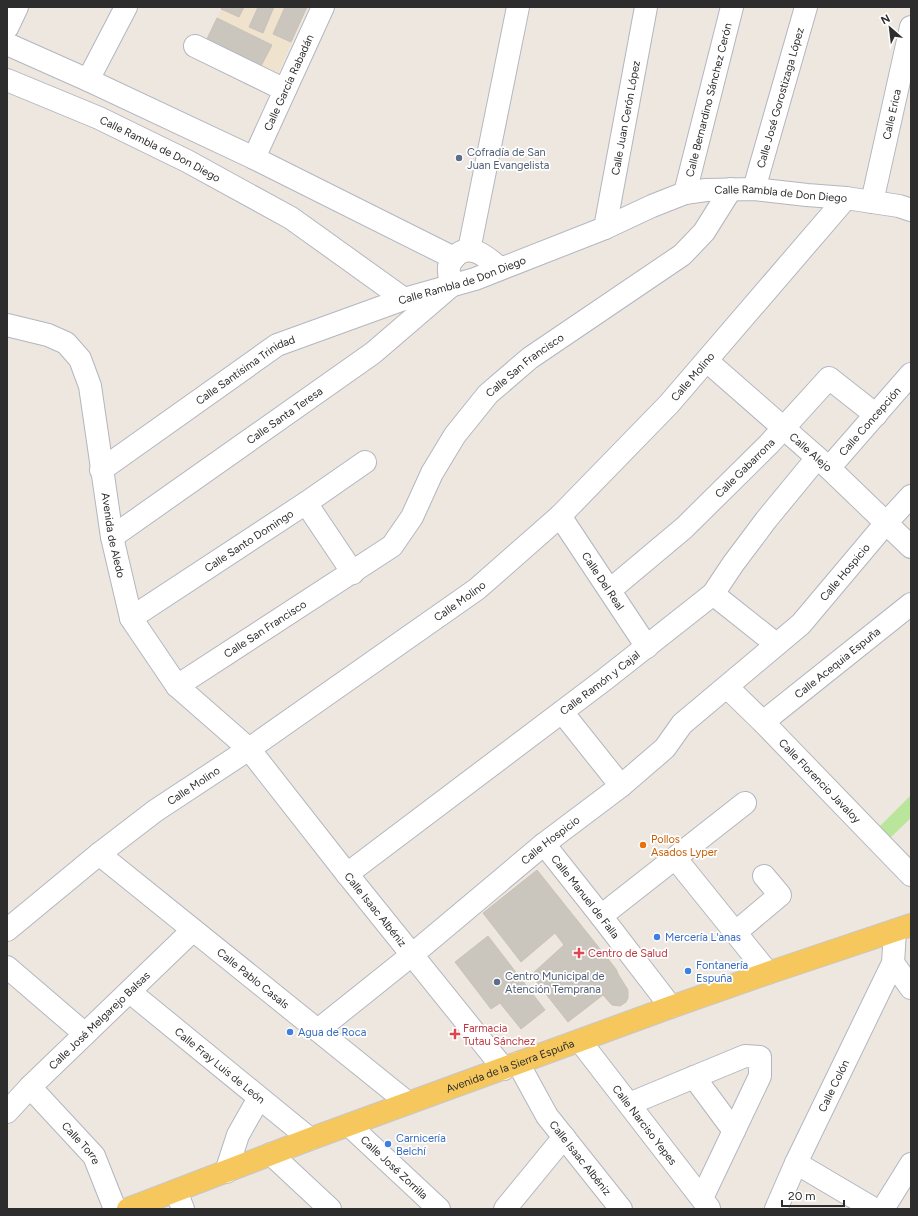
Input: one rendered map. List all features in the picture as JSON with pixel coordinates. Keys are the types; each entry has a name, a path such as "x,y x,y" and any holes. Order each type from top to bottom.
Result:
{"main road":[{"name":"Avenida de la Sierra Espuña","path":"128,1209 180,1200 226,1172 271,1154 671,1007 903,928"}],"street":[{"path":"7,28 17,7"},
{"path":"88,80 126,7"},
{"name":"Calle García Rabadán","path":"254,158 323,7"},
{"path":"451,286 449,267 462,254 518,7"},
{"name":"Calle Juan Cerón López","path":"605,228 646,7"},
{"name":"Calle Bernardino Sánchez Cerón","path":"685,193 732,7"},
{"name":"Calle José Gorostizaga López","path":"754,189 806,7"},
{"name":"Calle Erica","path":"872,202 911,27"},
{"name":"Calle Rambla de Don Diego","path":"7,44 88,80 462,254 482,254 500,268"},
{"path":"195,46 285,90"},
{"name":"Calle Rambla de Don Diego","path":"7,80 99,118 187,161 291,218 404,299 475,279 605,228 652,206 685,193 706,190 754,189 846,198 899,206 911,210"},
{"name":"Calle San Francisco","path":"177,686 392,546 412,517 432,473 455,435 488,394 530,358 682,255 704,232 731,189"},
{"name":"Calle Molino","path":"7,930 98,854 155,811 249,748 477,589 560,516 669,404 846,198"},
{"name":"Calle Santa Teresa","path":"112,537 373,353 451,286"},
{"name":"Calle Santísima Trinidad","path":"102,470 277,345 404,299"},
{"name":"Avenida de Aledo","path":"7,325 48,335 66,343 80,359 90,386 112,537 131,618 177,686 249,748"},
{"name":"Calle Alejo","path":"707,361 823,463 911,547"},
{"name":"Calle Concepción","path":"823,463 876,415 911,374"},
{"name":"Calle Gabarrona","path":"610,590 684,528 784,428 829,378 876,415"},
{"name":"Calle Santo Domingo","path":"131,618 306,503 365,462"},
{"name":"Calle Ramón y Cajal","path":"348,874 562,712 713,594 733,564 766,520 823,463"},
{"name":"Calle Hospicio","path":"318,1030 413,954 544,844 621,786 665,748 682,724 776,644 802,624 886,523 911,496"},
{"path":"306,503 353,572"},
{"name":"Calle Del Real","path":"560,516 646,647"},
{"path":"713,594 776,644"},
{"name":"Calle Acequia Espuña","path":"763,722 911,604"},
{"name":"Calle Florencio Javaloy","path":"727,687 763,722 911,875"},
{"path":"562,712 621,786"},
{"name":"Calle Isaac Albéniz","path":"249,748 413,954 511,1066 547,1116 621,1209"},
{"path":"602,916 745,803"},
{"name":"Calle Manuel de Falla","path":"544,844 602,916 671,1007"},
{"name":"Calle Pablo Casals","path":"98,854 408,1103"},
{"path":"676,858 768,973"},
{"path":"736,932 780,896 764,876"},
{"path":"903,928 893,963 911,988"},
{"name":"Calle José Melgarejo Balsas","path":"7,1112 30,1087 130,992 192,930"},
{"name":"Calle Colón","path":"776,1209 796,1163 893,963"},
{"path":"7,967 85,1034"},
{"name":"Calle Fray Luis de León","path":"130,992 310,1140"},
{"name":"Calle Narciso Yepes","path":"580,1041 706,1204"},
{"path":"629,1104 745,1056 760,1057 760,1076 734,1131 706,1204"},
{"path":"694,1077 734,1131"},
{"name":"Calle Torre","path":"30,1087 94,1156 115,1209"},
{"path":"226,1172 238,1136 259,1098"},
{"name":"Calle José Zorrilla","path":"349,1125 439,1209"},
{"path":"505,1209 564,1137"},
{"path":"271,1154 330,1209"},
{"path":"796,1163 874,1209"},
{"path":"883,1209 911,1164"}],"shaded area":[{"path":"222,7 307,7 277,76 206,41"}],"green space":[{"path":"911,795 911,818 890,838 879,827"}],"building":[{"path":"222,7 244,7 239,17 221,9"},
{"path":"258,7 274,7 263,33 249,27"},
{"path":"285,7 307,7 291,42 273,34"},
{"path":"217,18 272,45 260,68 206,41"},
{"name":"Centro de Salud","path":"537,870 616,969 628,990 628,998 626,1002 620,1006 612,1005 603,995 568,1022 531,975 564,945 555,933 521,962 483,913"},
{"name":"Centro Municipal de Atención Temprana","path":"488,936 545,1010 521,1029 500,1003 491,1009 455,962"}],"place":[{"name":"Cofradía de San Juan Evangelista","path":"459,158"},
{"name":"Pollos Asados Lyper","path":"643,845"},
{"name":"Mercería L'anas","path":"657,937"},
{"name":"Centro de Salud","path":"579,953"},
{"name":"Fontanería Espuña","path":"688,971"},
{"name":"Centro Municipal de Atención Temprana","path":"497,982"},
{"name":"Agua de Roca","path":"290,1032"},
{"name":"Farmacia Tutau Sánchez","path":"455,1034"},
{"name":"Carnicería Belchí","path":"388,1144"}]}
